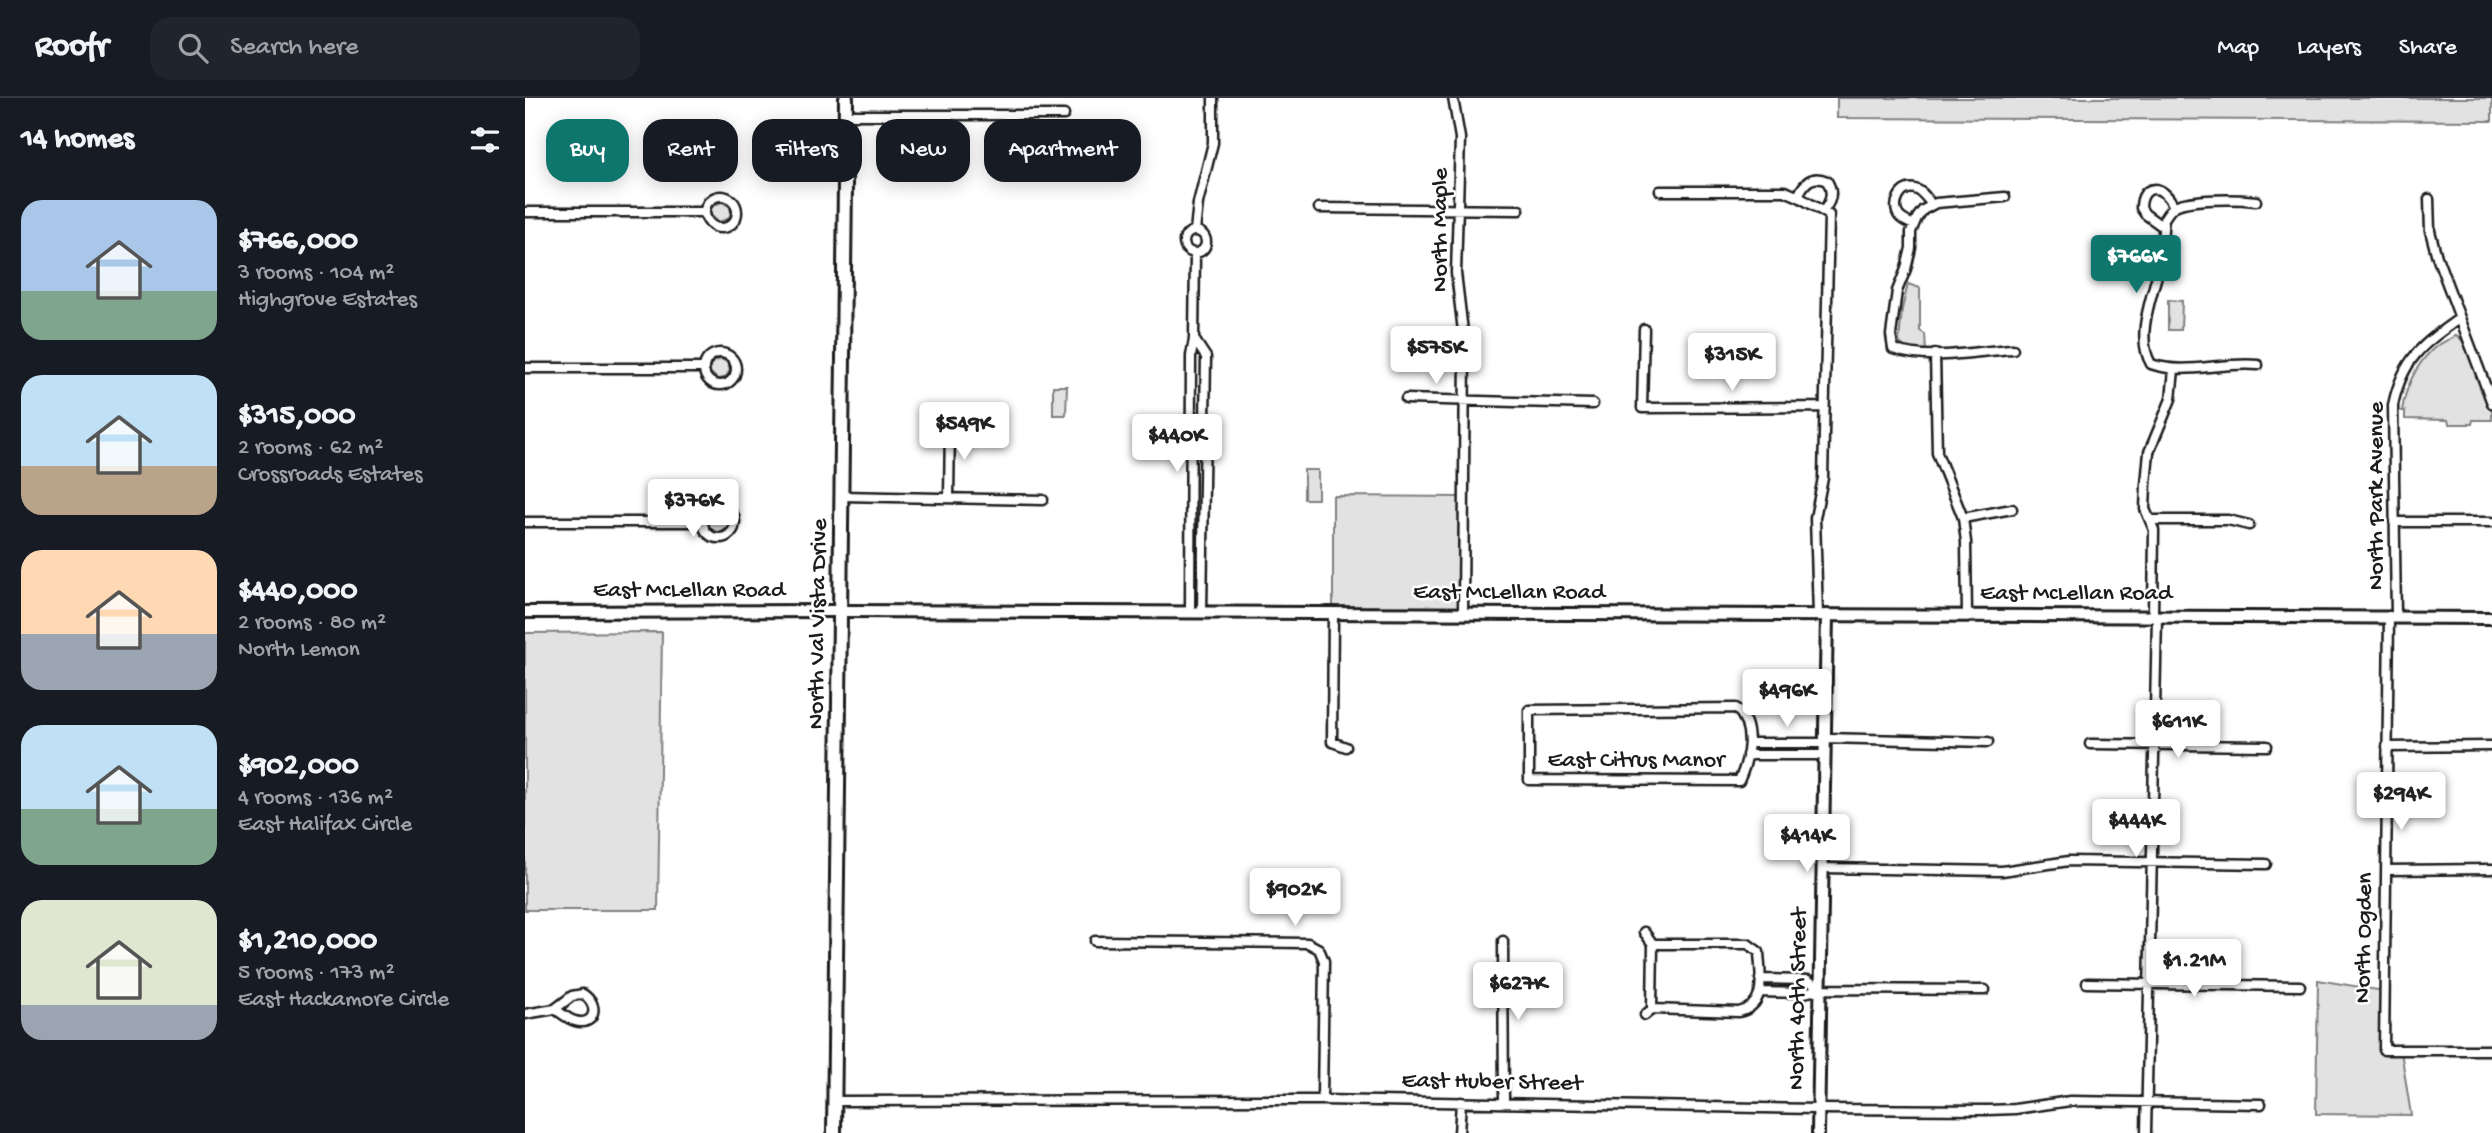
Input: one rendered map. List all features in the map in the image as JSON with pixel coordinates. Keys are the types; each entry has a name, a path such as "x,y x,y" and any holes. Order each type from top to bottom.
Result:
{"main road":[{"name":"North Val Vista Drive","path":"834,1133 846,98"}],"street":[{"path":"1195,231 1198,203 1213,143 1213,98"},
{"name":"North Maple","path":"1453,98 1460,138 1456,272 1465,348 1463,613"},
{"path":"846,115 1064,116"},
{"path":"1797,196 1804,183 1821,178 1830,187 1831,195 1831,201 1823,211"},
{"path":"1914,225 1900,218 1896,201 1899,195 1913,188 1919,190 1932,205"},
{"path":"2163,227 2141,208 2144,196 2150,190 2164,191 2174,207"},
{"path":"1660,191 1785,191 1829,215 1823,478 1815,519 1822,615"},
{"path":"2005,197 1932,205 1923,211 1914,225 1906,269 1897,292 1891,335 1893,349 1905,353 1935,354 2013,349"},
{"path":"2256,201 2234,199 2174,207 2164,219 2160,262 2147,314 2146,353 2151,364 2174,370 2242,363 2258,365"},
{"path":"2429,199 2430,231 2437,257 2492,403"},
{"path":"1319,208 1519,210"},
{"path":"525,212 705,212"},
{"path":"1195,231 1203,234 1206,242 1203,250 1195,253 1188,250 1184,243 1187,235 1195,231"},
{"path":"1195,253 1194,339 1191,356 1190,583 1196,612"},
{"name":"North Park Avenue","path":"2392,616 2393,405 2397,385 2404,368 2416,354 2432,338 2460,318"},
{"path":"1644,329 1642,408 1823,407"},
{"path":"1194,339 1206,357 1202,583 1196,612"},
{"path":"722,353 734,362 736,373 730,382 720,385 706,378 703,368 712,355 722,353"},
{"path":"1935,354 1937,453 1963,518 1967,615"},
{"path":"525,368 703,368"},
{"path":"2146,1133 2155,616 2154,530 2145,509 2150,452 2171,399 2174,370"},
{"path":"1406,400 1593,404"},
{"path":"1192,402 1206,403"},
{"path":"949,498 950,424"},
{"path":"841,496 1043,500"},
{"path":"719,506 733,513 735,523 727,537 716,538 706,533 702,522 706,512 719,506"},
{"path":"1963,518 2012,509"},
{"path":"2151,520 2228,520 2249,525"},
{"path":"525,522 702,522"},
{"path":"2394,522 2492,522"},
{"path":"1191,527 1203,528"},
{"path":"1191,564 1202,564"},
{"path":"1190,583 1202,583"},
{"name":"East McLellan Road","path":"525,612 1333,612 2492,618"},
{"path":"1333,612 1332,742 1346,747"},
{"name":"North 40th Street","path":"1818,1133 1825,755 1822,615"},
{"name":"North Ogden","path":"2392,616 2384,1050 2492,1050"},
{"name":"East Citrus Manor","path":"1736,708 1744,716 1749,743 1747,755 1739,781 1529,780 1529,710 1736,708"},
{"name":"East Citrus Manor","path":"1749,743 1988,742"},
{"path":"2090,744 2267,746"},
{"path":"2388,747 2492,746"},
{"name":"East Citrus Manor","path":"1747,755 1825,755"},
{"path":"1823,868 2002,871 2069,861 2266,864"},
{"path":"2386,870 2492,869"},
{"path":"1644,932 1653,944 1649,1012 1739,1012 1752,1009 1760,992 1759,952 1748,944 1653,944"},
{"path":"1095,941 1308,943 1319,949 1324,961 1322,1100"},
{"path":"1503,942 1504,1103"},
{"path":"1760,979 1808,980 1821,989"},
{"path":"1780,979 1780,992"},
{"path":"2087,983 2301,986"},
{"path":"1760,992 1804,993 1821,989 1985,990"},
{"path":"525,1014 555,1009 572,996 583,993 592,999 594,1008 592,1016 586,1021 577,1022 555,1009"},
{"name":"East Huber Street","path":"834,1101 1322,1100 1818,1109 2015,1109 2070,1101 2261,1104"},
{"path":"1459,1133 1461,1102"}],"shaded area":[{"path":"1837,98 2492,98 2492,121 1837,118"},
{"path":"722,202 730,207 731,213 728,219 718,222 708,212 714,205"},
{"path":"1908,284 1920,288 1920,331 1925,334 1926,351 1905,348 1899,342"},
{"path":"2168,300 2182,301 2181,330 2168,330"},
{"path":"2456,335 2467,348 2477,369 2492,410 2492,420 2473,420 2472,424 2449,424 2448,420 2405,419 2403,403 2416,371 2432,350"},
{"path":"721,359 727,362 730,370 725,378 717,379 707,369 713,362"},
{"path":"1053,386 1067,386 1066,415 1053,415"},
{"path":"1304,470 1318,470 1318,499 1304,499"},
{"path":"1333,496 1463,497 1463,613 1333,613"},
{"path":"720,512 726,515 729,523 726,529 717,532 706,522 712,515"},
{"path":"662,632 658,910 525,910 525,633"},
{"path":"2318,980 2384,991 2384,1049 2401,1051 2411,1115 2316,1114"}]}
